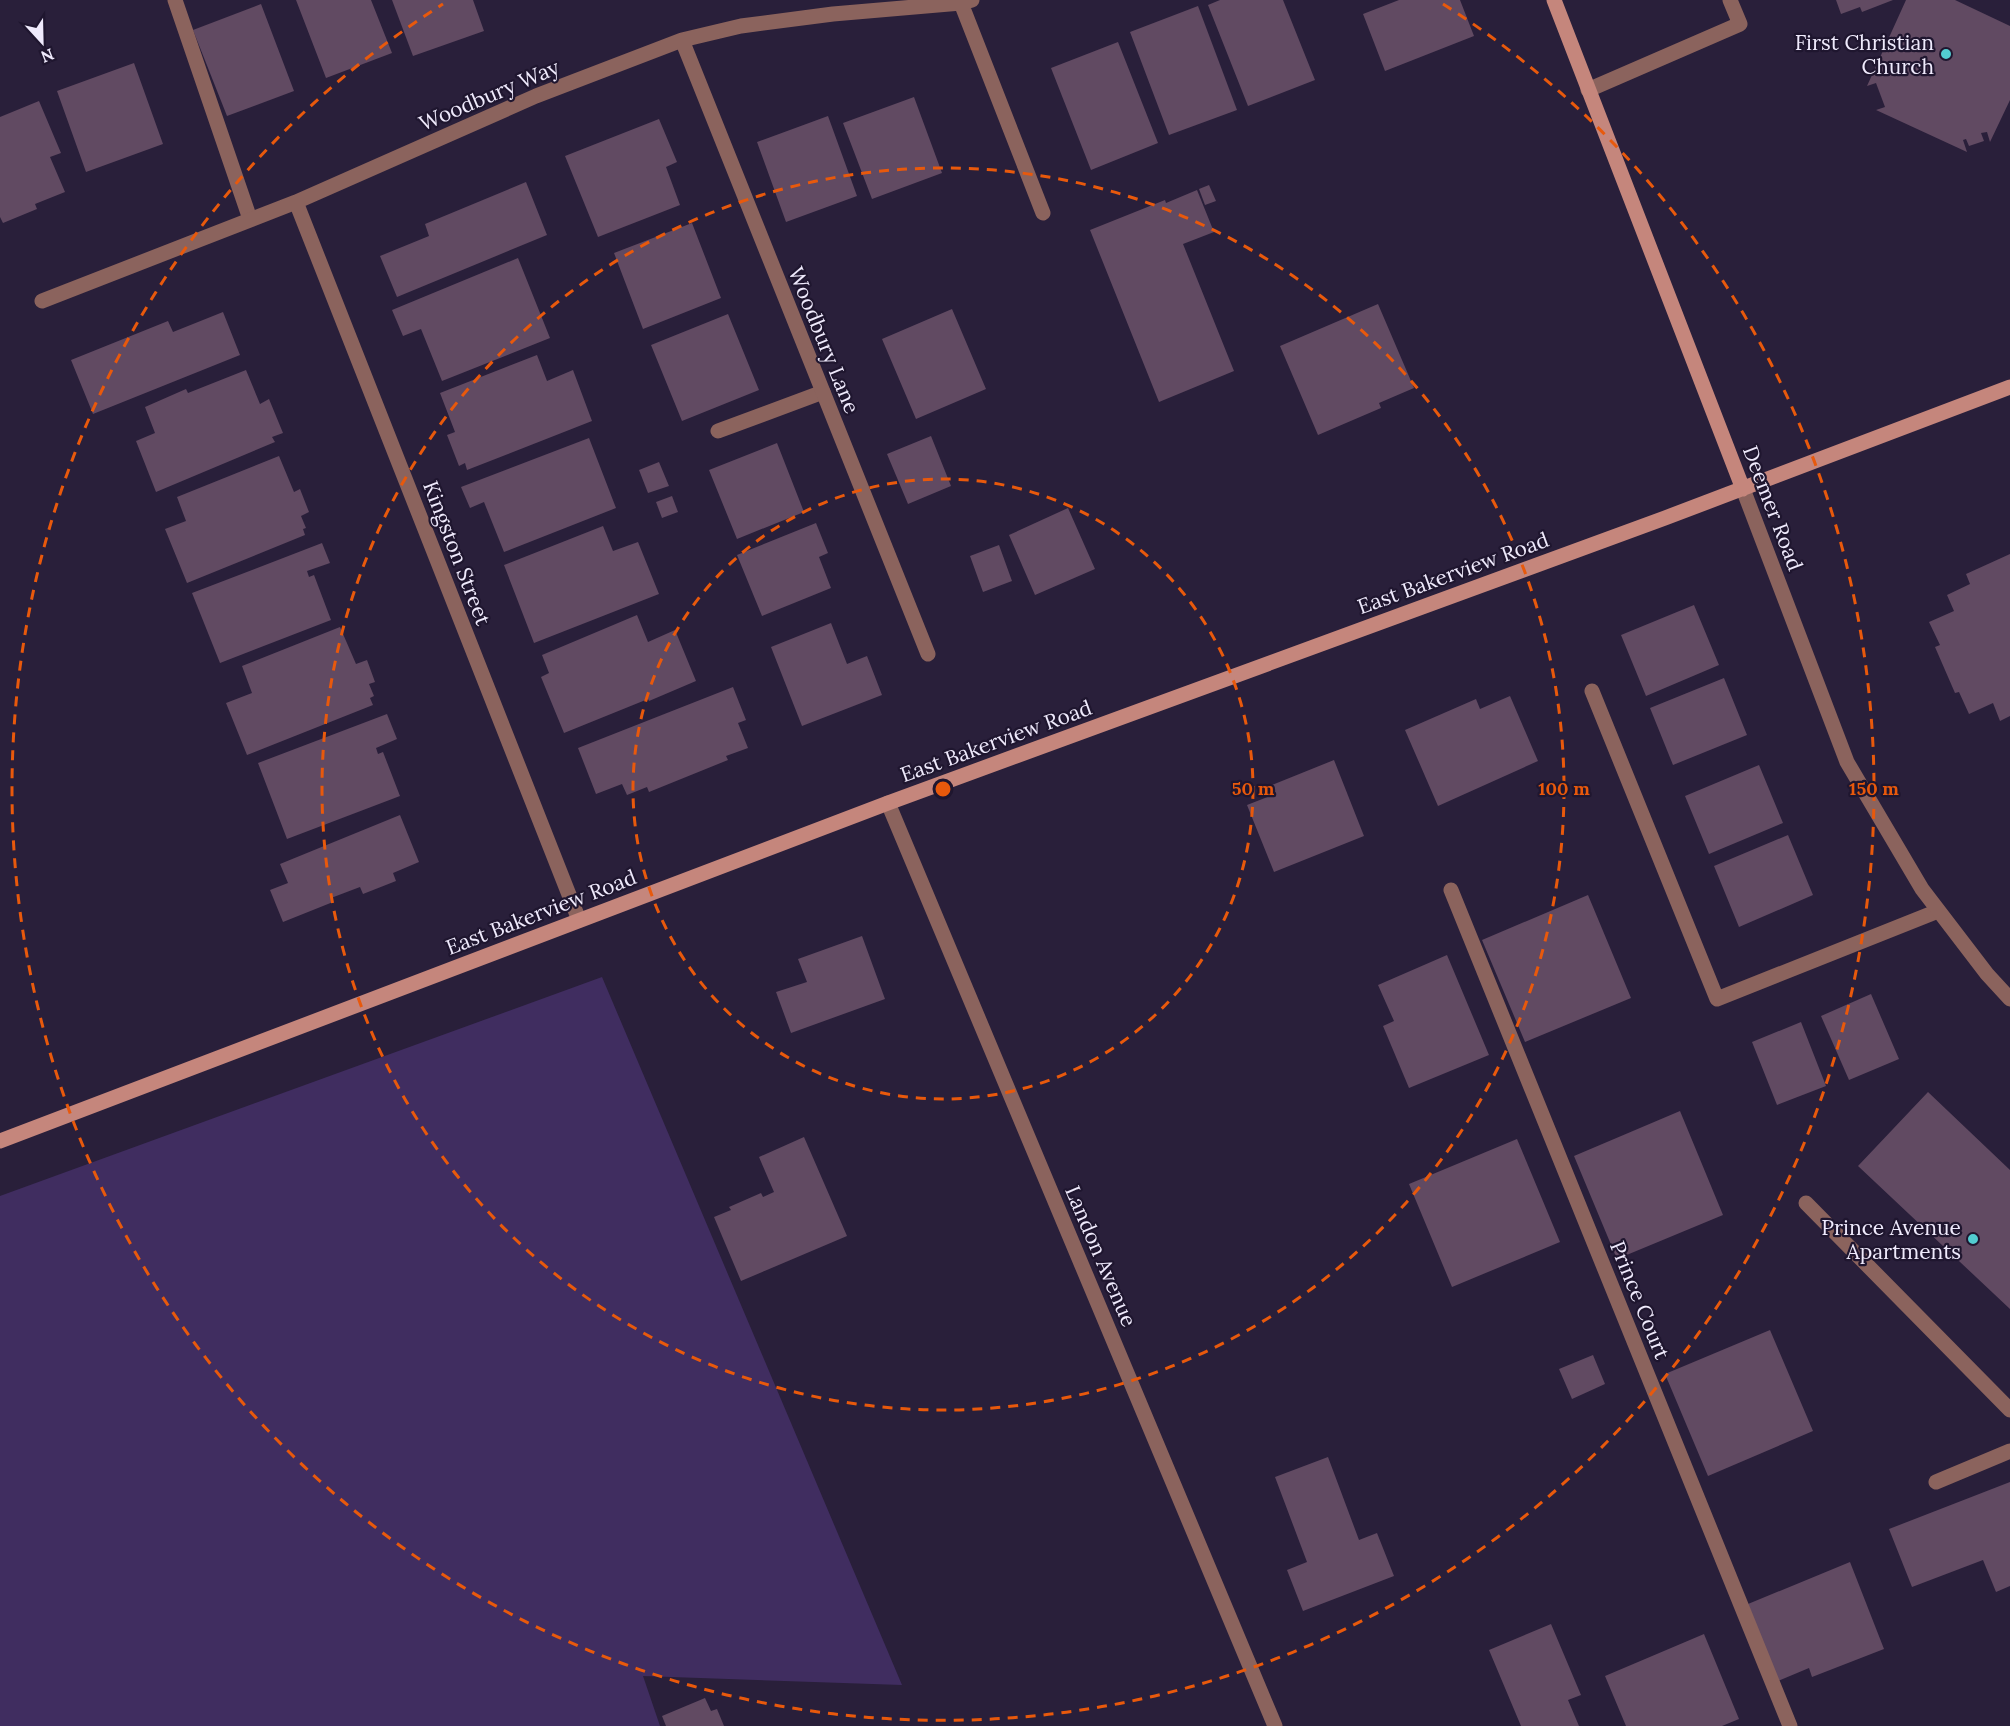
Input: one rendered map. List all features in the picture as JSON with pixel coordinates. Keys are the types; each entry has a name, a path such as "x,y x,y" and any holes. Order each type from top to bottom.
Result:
{"main road":[{"name":"Deemer Road","path":"1554,0 1743,489"},
{"name":"East Bakerview Road","path":"0,1141 888,803 1743,489 2010,387"}],"street":[{"path":"174,0 250,219"},
{"path":"1588,90 1740,24 1730,0"},
{"path":"966,2 1043,213"},
{"name":"Woodbury Way","path":"42,301 296,202 536,96 682,40 741,26 833,14 966,2"},
{"name":"Woodbury Lane","path":"682,40 928,654"},
{"name":"Kingston Street","path":"296,202 579,920"},
{"path":"718,431 823,392"},
{"name":"Deemer Road","path":"1743,489 1847,762 1922,889 1987,974 2010,999"},
{"path":"1592,691 1717,999 1938,911"},
{"name":"Landon Avenue","path":"888,803 1275,1726"},
{"name":"Prince Court","path":"1451,890 1790,1726"},
{"path":"1806,1203 2010,1410"},
{"path":"1936,1482 2010,1451"}],"shaded area":[{"path":"602,977 902,1685 643,1676 660,1726 0,1726 0,1196"}],"building":[{"path":"296,0 371,0 392,53 326,78"},
{"path":"392,0 473,0 484,31 413,56"},
{"path":"1220,0 1283,0 1315,80 1248,106 1208,5"},
{"path":"1399,0 1460,0 1474,36 1385,71 1363,14"},
{"name":"First Christian Church","path":"1836,0 1893,0 1862,12 1860,7 1841,14"},
{"name":"First Christian Church","path":"1906,0 1955,0 2010,26 2010,100 1990,142 1987,132 1981,133 1984,141 1969,146 1966,139 1963,140 1967,152 1876,110 1885,107 1876,83 1867,86"},
{"path":"261,4 294,91 227,116 193,30"},
{"path":"1198,6 1237,110 1169,135 1130,32"},
{"path":"1118,42 1158,143 1091,170 1051,68"},
{"path":"134,63 163,144 86,172 57,91"},
{"path":"914,97 942,173 872,199 843,123"},
{"path":"39,101 61,153 50,157 65,192 35,204 37,209 3,223 0,217 0,117"},
{"path":"828,116 857,196 786,222 757,142"},
{"path":"659,119 677,162 666,167 680,205 598,237 565,156"},
{"path":"526,182 547,235 397,297 380,256 429,236 425,224"},
{"path":"1209,185 1216,201 1205,205 1199,189"},
{"path":"1197,190 1214,232 1183,244 1234,371 1159,402 1090,230 1165,200 1166,203"},
{"path":"692,223 721,298 643,329 614,253"},
{"path":"518,258 550,338 442,381 421,329 403,336 392,310"},
{"path":"1378,304 1414,388 1379,403 1381,408 1318,435 1280,346"},
{"path":"952,309 986,389 916,419 882,339"},
{"path":"223,312 240,355 93,414 71,360 168,321 173,332"},
{"path":"728,314 759,390 682,421 651,345"},
{"path":"537,355 547,381 573,370 592,421 467,470 465,463 459,466 447,435 455,432 440,393"},
{"path":"246,370 260,404 269,399 283,433 272,437 275,442 156,492 136,441 155,433 145,407 186,389 188,393"},
{"path":"931,436 951,486 908,504 887,454"},
{"path":"589,438 616,508 504,552 484,502 470,508 461,487"},
{"path":"777,443 804,512 737,539 709,470"},
{"path":"279,456 294,492 300,489 309,512 301,516 306,528 303,529 305,535 187,583 165,529 186,521 177,497"},
{"path":"659,462 669,486 648,493 639,470"},
{"path":"672,496 678,512 662,518 656,502"},
{"path":"1068,508 1095,569 1035,595 1009,535"},
{"path":"816,523 828,553 819,557 831,588 762,616 737,555"},
{"path":"603,526 613,551 638,542 659,594 534,643 504,565"},
{"path":"322,543 330,563 307,571 309,577 314,575 331,620 220,663 192,593"},
{"path":"999,545 1012,581 983,592 970,556"},
{"path":"2010,554 2010,716 2000,721 1993,703 1969,714 1959,692 1955,693 1935,647 1940,645 1929,622 1954,611 1947,595 1970,584 1966,574"},
{"path":"1694,605 1719,665 1646,696 1621,635"},
{"path":"637,615 648,642 675,630 696,681 564,733 541,677 549,673 542,655"},
{"path":"831,623 847,664 867,656 882,695 802,726 771,647"},
{"path":"340,627 356,664 367,660 375,682 369,684 374,696 370,698 373,705 247,755 226,703 252,693 242,666"},
{"path":"1724,678 1747,735 1673,765 1650,708"},
{"path":"733,687 746,720 738,723 748,748 726,756 728,760 649,792 647,787 627,795 622,784 596,794 578,748"},
{"path":"1510,696 1538,761 1438,806 1405,730 1476,699 1480,709"},
{"path":"387,714 397,739 376,748 378,754 383,752 400,796 287,839 258,763"},
{"path":"1334,760 1364,836 1274,872 1247,805 1275,794 1272,785"},
{"path":"1759,765 1783,823 1709,854 1685,796"},
{"path":"400,815 419,862 393,873 396,881 363,894 360,887 331,898 333,902 283,922 270,890 288,883 280,864"},
{"path":"1788,835 1813,895 1739,927 1714,866"},
{"path":"1588,895 1631,998 1525,1042 1482,940"},
{"path":"862,936 885,999 791,1033 776,992 807,982 798,959"},
{"path":"1447,955 1489,1055 1409,1088 1383,1026 1394,1021 1378,985"},
{"path":"1871,994 1899,1059 1849,1080 1821,1016"},
{"path":"1801,1022 1826,1086 1777,1105 1752,1042"},
{"name":"Prince Avenue Apartments","path":"1928,1092 2010,1170 2010,1309 1858,1166"},
{"path":"1680,1111 1723,1215 1617,1259 1574,1156"},
{"path":"804,1137 847,1236 741,1281 714,1217 731,1210 729,1207 761,1193 763,1197 774,1192 759,1157"},
{"path":"1517,1139 1560,1242 1452,1287 1409,1184"},
{"path":"1770,1330 1813,1431 1708,1476 1665,1374"},
{"path":"1593,1355 1605,1384 1572,1399 1559,1369"},
{"path":"1328,1457 1359,1540 1377,1533 1394,1576 1303,1611 1287,1570 1307,1562 1275,1477"},
{"path":"2010,1482 2010,1586 1996,1592 1983,1560 1912,1587 1889,1529"},
{"path":"1850,1562 1884,1649 1812,1677 1809,1668 1778,1681 1748,1604"},
{"path":"1551,1624 1581,1695 1568,1700 1579,1726 1521,1726 1489,1650"},
{"path":"1704,1634 1739,1719 1722,1726 1626,1726 1605,1676"},
{"path":"705,1698 711,1711 717,1709 724,1726 666,1726 662,1716"}],"place":[{"name":"First Christian Church","path":"1946,54"},
{"name":"Prince Avenue Apartments","path":"1973,1239"}]}
